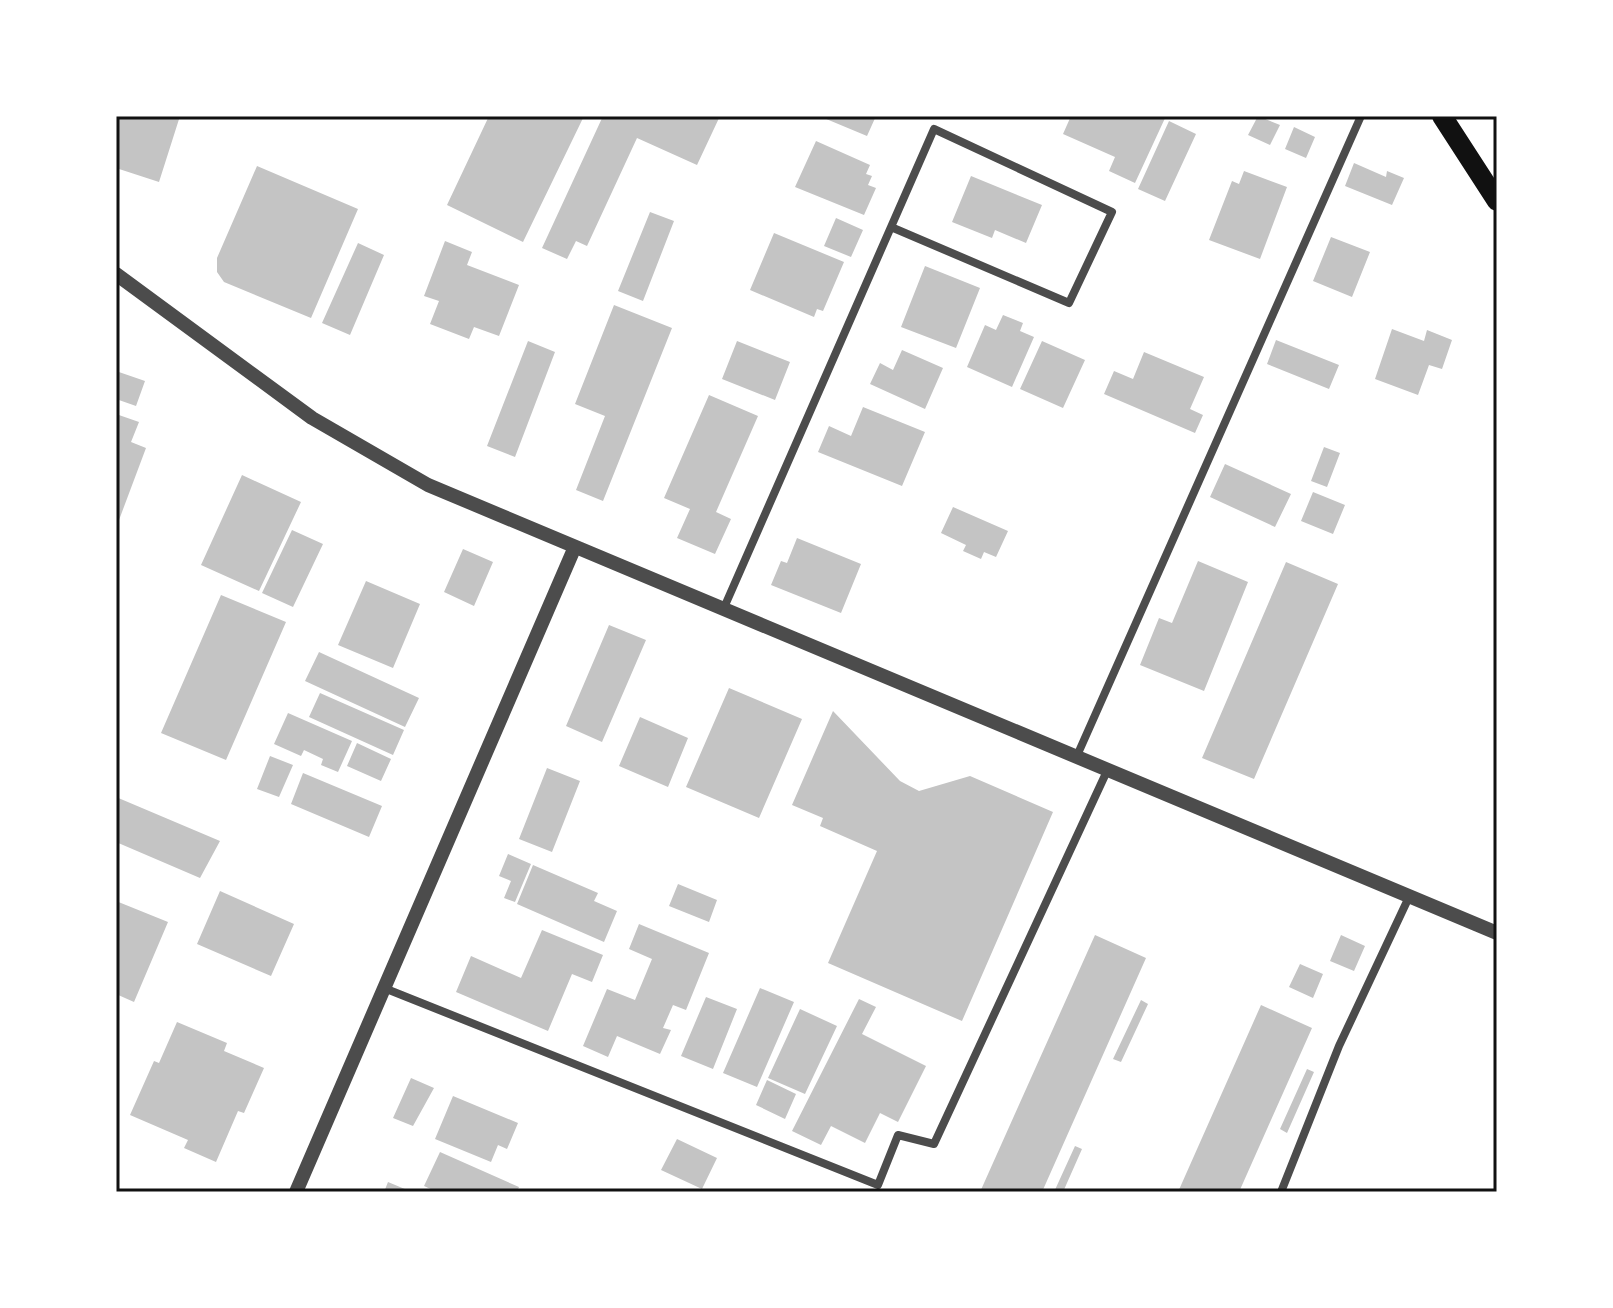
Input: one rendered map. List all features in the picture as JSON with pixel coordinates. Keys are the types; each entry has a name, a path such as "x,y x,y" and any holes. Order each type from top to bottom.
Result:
{"main road":[{"path":"1442,116 1497,201"}],"street":[{"path":"1076,758 1361,116"},
{"path":"722,611 934,129 1112,212 1069,303 891,227"},
{"path":"116,274 312,418 428,485 574,549 1497,933"},
{"path":"296,1192 574,549"},
{"path":"384,988 878,1185 898,1135 934,1144 1107,771"},
{"path":"1281,1192 1339,1046 1409,897"}],"building":[{"path":"116,116 180,116 159,182 116,168"},
{"path":"489,116 584,116 523,242 447,205"},
{"path":"603,116 720,116 697,165 637,138 587,246 576,241 567,259 542,248"},
{"path":"819,116 876,116 867,136"},
{"path":"1071,116 1166,116 1135,183 1109,171 1115,157 1063,134"},
{"path":"1258,116 1280,125 1270,145 1248,135"},
{"path":"1169,121 1196,134 1165,201 1138,189"},
{"path":"1294,127 1315,137 1306,158 1285,149"},
{"path":"816,141 870,165 866,174 872,176 868,185 876,188 864,215 795,187"},
{"path":"1354,163 1386,177 1387,171 1404,178 1392,205 1345,186"},
{"path":"257,166 358,209 311,318 224,282 217,272 217,258"},
{"path":"1244,171 1287,187 1260,259 1209,240 1232,181 1239,184"},
{"path":"971,176 1042,205 1026,243 995,230 992,238 952,222"},
{"path":"650,212 674,221 643,301 618,291"},
{"path":"836,218 863,230 851,257 824,246"},
{"path":"774,233 844,262 823,311 817,309 814,317 750,290"},
{"path":"1331,237 1370,252 1352,297 1313,281"},
{"path":"445,241 472,252 467,265 519,285 499,336 474,327 469,339 430,324 439,301 424,296"},
{"path":"358,243 384,255 350,335 322,323"},
{"path":"925,266 980,288 956,348 901,327"},
{"path":"614,305 672,328 603,501 576,490 605,416 575,404"},
{"path":"1003,315 1023,323 1020,331 1034,337 1012,387 967,367 985,325 996,330"},
{"path":"1392,329 1424,341 1427,330 1452,340 1442,369 1429,365 1418,395 1375,379"},
{"path":"1276,340 1339,365 1329,389 1267,364"},
{"path":"528,341 555,352 515,457 487,446"},
{"path":"737,341 790,362 775,400 722,379"},
{"path":"1042,341 1085,360 1063,408 1020,389"},
{"path":"902,350 943,368 925,409 870,384 880,363 893,370"},
{"path":"1144,352 1204,377 1190,409 1203,415 1195,433 1104,394 1114,371 1133,379"},
{"path":"116,371 145,381 136,406 116,399"},
{"path":"709,395 758,416 716,512 731,519 715,554 677,538 690,509 664,498"},
{"path":"863,407 925,432 902,486 818,452 829,426 851,436"},
{"path":"116,414 139,422 131,442 146,448 116,528"},
{"path":"1324,447 1340,453 1327,487 1311,481"},
{"path":"1225,464 1291,494 1275,527 1210,497"},
{"path":"242,475 301,502 259,591 201,565"},
{"path":"1313,492 1345,505 1333,534 1301,521"},
{"path":"953,507 1008,531 996,557 984,552 981,559 963,551 966,545 941,533"},
{"path":"292,530 323,544 293,607 262,593"},
{"path":"797,538 861,564 841,613 771,585 781,561 787,563"},
{"path":"463,549 493,562 474,606 444,592"},
{"path":"1198,561 1248,582 1204,691 1140,665 1159,618 1172,623"},
{"path":"1286,562 1338,584 1254,779 1202,758"},
{"path":"366,581 420,604 393,668 338,645"},
{"path":"221,595 286,622 226,760 161,733"},
{"path":"609,625 646,640 602,742 566,726"},
{"path":"319,652 419,698 405,727 305,681"},
{"path":"729,688 802,719 759,818 686,787"},
{"path":"320,693 404,730 393,755 309,717"},
{"path":"833,711 900,781 919,791 970,776 1053,812 962,1021 828,963 877,851 820,826 823,818 792,805"},
{"path":"288,713 352,741 338,772 321,765 323,759 304,750 301,756 274,744"},
{"path":"640,717 688,738 668,787 619,766"},
{"path":"357,743 391,759 381,781 347,766"},
{"path":"270,756 293,765 279,797 257,789"},
{"path":"547,768 580,781 552,852 519,839"},
{"path":"303,773 382,806 369,837 291,804"},
{"path":"116,797 220,841 200,878 116,842"},
{"path":"508,854 531,864 515,902 504,898 511,881 499,876"},
{"path":"533,865 598,893 594,901 617,911 604,942 517,904"},
{"path":"678,884 717,900 709,922 669,906"},
{"path":"220,891 294,924 271,976 197,944"},
{"path":"116,901 168,922 134,1002 116,994"},
{"path":"639,924 709,953 686,1010 673,1005 663,1028 671,1030 660,1054 617,1036 608,1057 583,1046 607,989 635,1000 652,959 629,949"},
{"path":"542,930 603,955 592,982 572,974 548,1031 456,992 471,956 521,978"},
{"path":"1095,935 1146,958 1042,1192 980,1192"},
{"path":"1341,935 1365,946 1354,971 1330,961"},
{"path":"1300,964 1323,974 1313,998 1289,987"},
{"path":"760,988 794,1002 757,1087 723,1073"},
{"path":"706,997 737,1009 713,1069 681,1056"},
{"path":"859,999 876,1007 862,1034 926,1066 898,1122 880,1113 865,1143 831,1126 821,1145 792,1131"},
{"path":"1141,1000 1148,1004 1121,1062 1113,1059"},
{"path":"1261,1005 1312,1028 1239,1192 1178,1192"},
{"path":"800,1009 837,1026 805,1094 768,1078"},
{"path":"177,1022 227,1043 224,1051 264,1068 244,1113 238,1111 216,1162 184,1148 188,1140 130,1115 154,1061 159,1063"},
{"path":"1307,1069 1314,1072 1287,1133 1280,1129"},
{"path":"411,1078 434,1088 413,1126 393,1118"},
{"path":"767,1080 796,1094 785,1119 756,1105"},
{"path":"453,1096 518,1123 507,1149 498,1145 491,1162 435,1139"},
{"path":"677,1139 717,1158 702,1189 661,1170"},
{"path":"1075,1146 1082,1149 1063,1192 1054,1192"},
{"path":"440,1152 519,1187 517,1192 437,1192 424,1186"},
{"path":"388,1182 412,1192 384,1192"}]}
